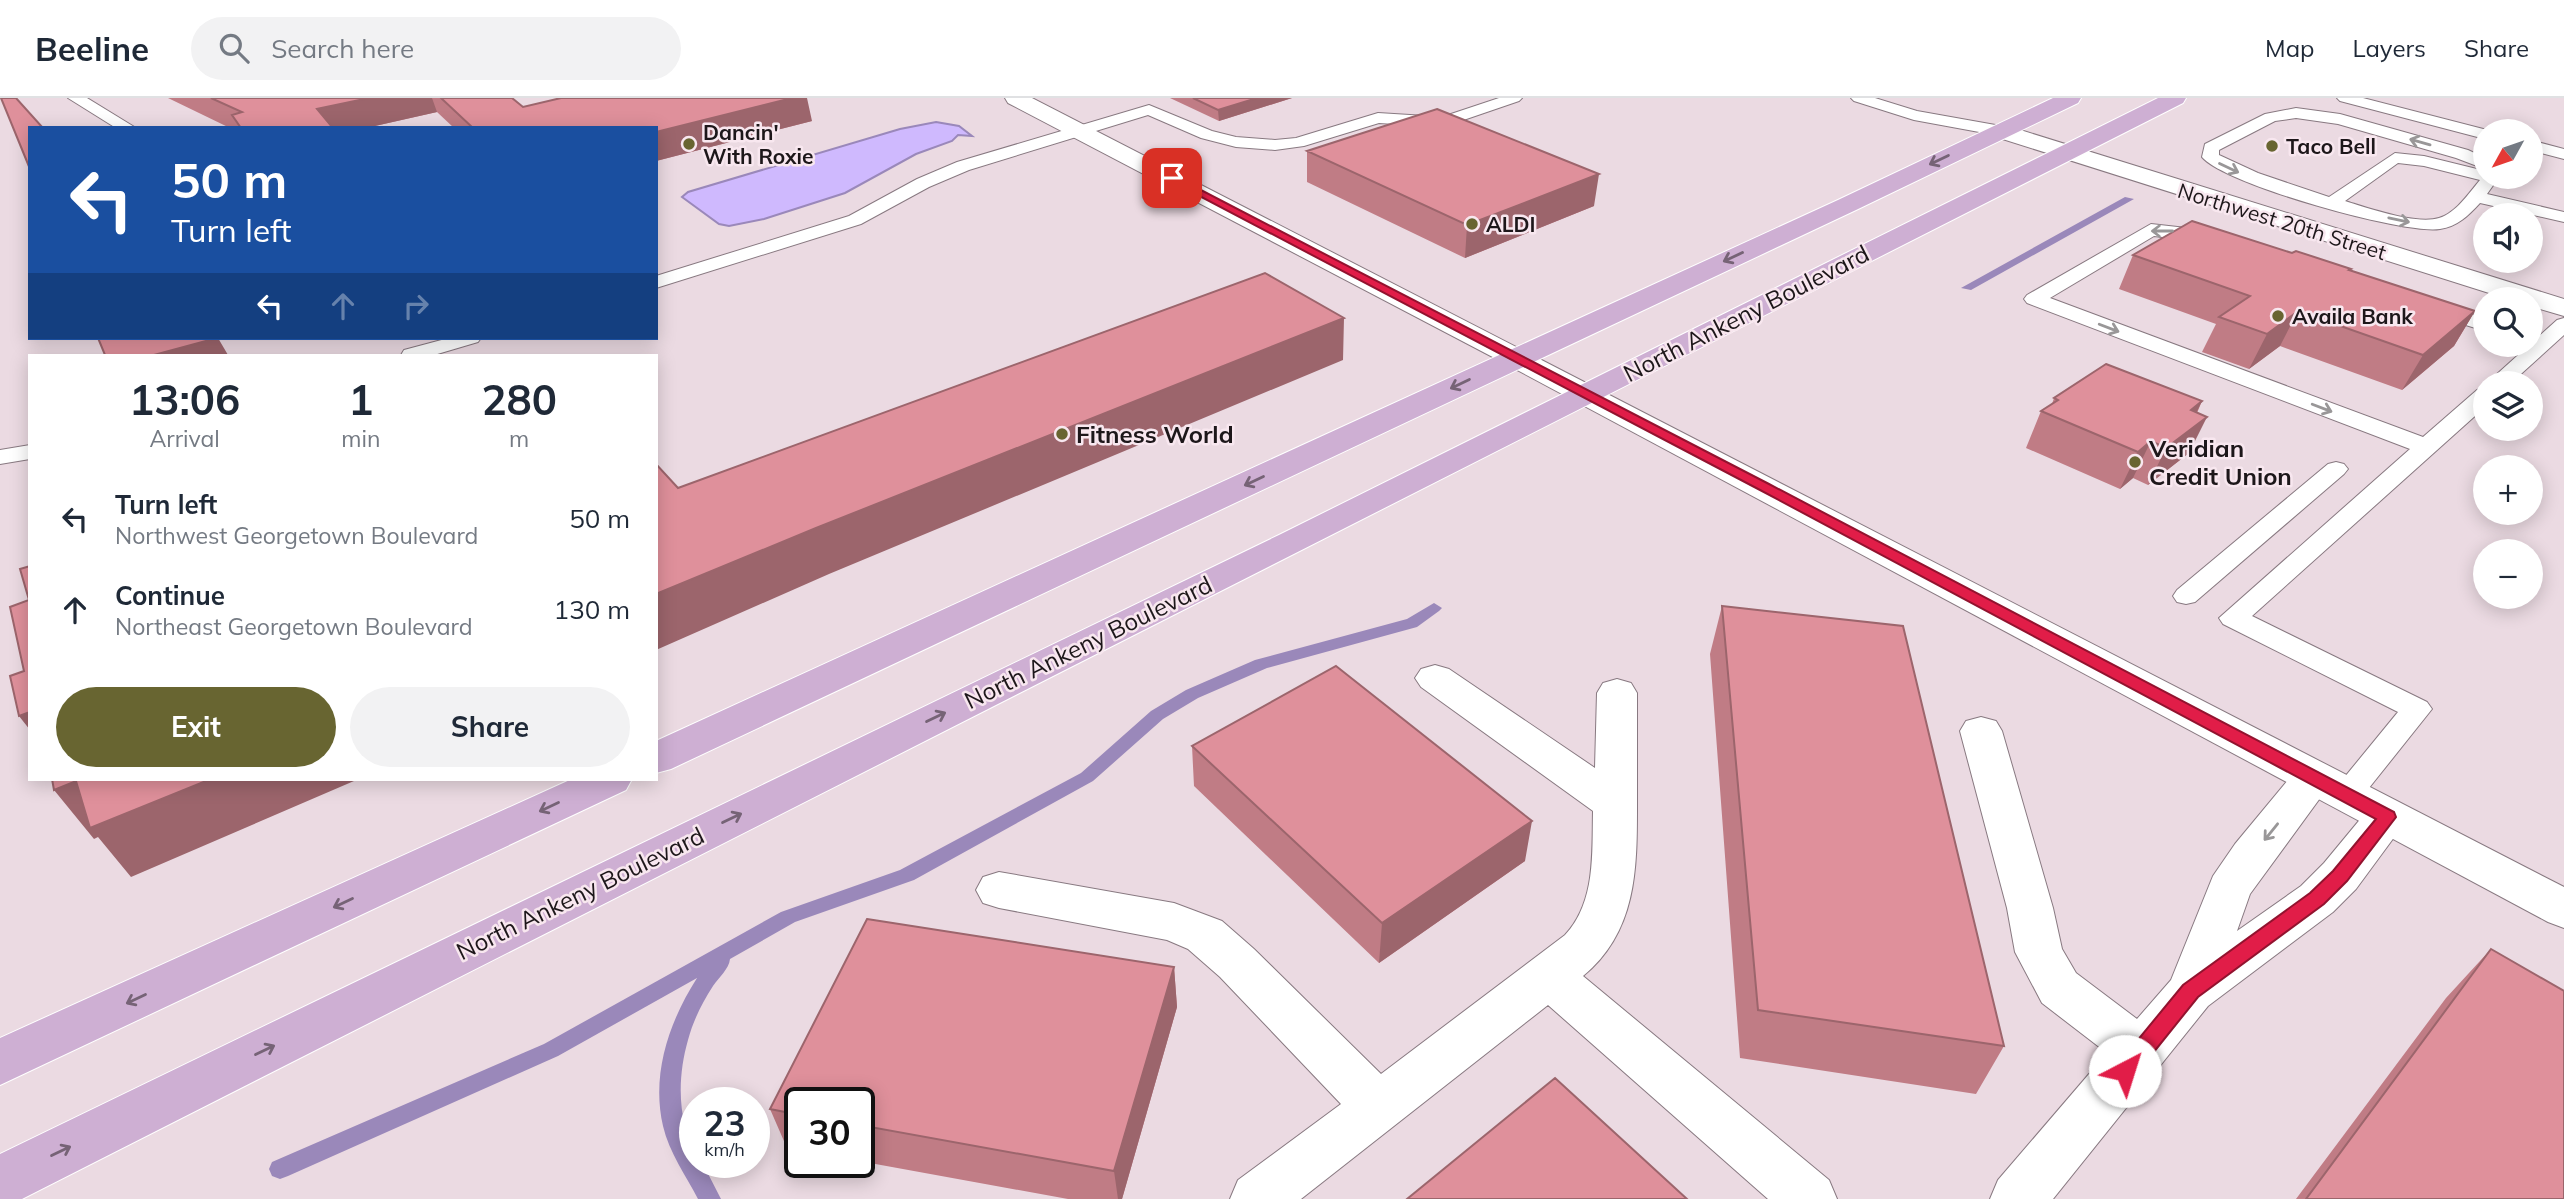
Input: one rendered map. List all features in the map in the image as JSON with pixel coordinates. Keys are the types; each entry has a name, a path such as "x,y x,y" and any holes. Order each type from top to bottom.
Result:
{"main road":[{"name":"North Ankeny Boulevard","path":"658,757 2070,98"},
{"name":"North Ankeny Boulevard","path":"0,1182 2175,98"},
{"path":"0,1062 607,781"}],"street":[{"path":"1016,98 2564,909"},
{"name":"Northwest 20th Street","path":"2001,131 2562,309"},
{"path":"1435,678 1615,804"},
{"path":"1258,1199 1586,945 1607,913 1613,881 1617,693"},
{"path":"1982,731 2030,908 2039,952 2059,988 2093,1016 2143,1050"},
{"path":"2191,991 2229,889 2251,856 2330,787"},
{"path":"2018,1199 2191,991 2317,898 2340,876 2387,817"},
{"path":"999,890 1174,922 1205,935 1237,963 1378,1107"},
{"path":"1549,975 1809,1199"}],"lane":[{"path":"76,98 125,126"},
{"path":"658,281 855,220 957,168 1149,110 1220,138 1259,145 1298,143 1378,118 1443,122 1514,98"},
{"path":"1859,98 1914,115 2001,131"},
{"path":"2345,98 2473,131"},
{"path":"1941,102 2001,131"},
{"path":"2473,162 2462,154 2340,119 2296,113 2271,117 2211,148 2210,157 2236,172 2394,219 2439,224 2451,218 2476,197 2480,189"},
{"path":"2543,148 2564,154"},
{"path":"2333,202 2395,158 2424,160 2473,170"},
{"path":"2476,197 2564,217"},
{"path":"2236,245 2193,233 2151,230 2034,299 2425,446"},
{"path":"2420,304 2473,322"},
{"path":"2543,333 2562,309"},
{"path":"415,354 464,340"},
{"path":"2509,371 2522,357"},
{"path":"2330,787 2417,709 2233,618 2473,405"},
{"path":"0,457 28,452"},
{"path":"2186,596 2336,469"}],"shaded area":[{"path":"936,122 959,126 972,136 958,135 952,141 916,154 845,193 764,219 729,226 719,224 682,197 688,192 900,129"}],"building":[{"path":"1,98 16,98 41,126 28,126 28,164"},
{"path":"211,98 369,98 317,109 331,126 240,126 232,115 242,112"},
{"path":"441,98 512,98 523,107 561,98 792,98 658,132 658,126 471,126"},
{"path":"1193,98 1257,98 1218,110"},
{"path":"1437,109 1599,174 1467,225 1307,151"},
{"path":"2192,221 2292,253 2296,251 2473,310 2473,313 2423,355 2298,311 2267,334 2219,317 2250,296 2133,255"},
{"path":"1265,273 1344,318 658,593 658,466 678,488"},
{"path":"99,340 210,340 158,354 105,354"},
{"path":"2106,364 2202,401 2191,410 2207,417 2166,448 2151,441 2138,452 2041,411 2058,400 2054,398"},
{"path":"28,567 28,597 20,569"},
{"path":"28,600 28,713 19,716 10,676 24,671 10,607"},
{"path":"1722,606 1903,626 2004,1046 1758,1010"},
{"path":"1336,666 1532,821 1382,923 1192,746"},
{"path":"52,781 76,781 54,790"},
{"path":"76,781 206,781 90,828"},
{"path":"867,919 1174,967 1114,1171 875,1128 875,1087 784,1087 784,1112 770,1109"},
{"path":"2491,949 2564,991 2564,1199 2306,1199"},
{"path":"1555,1078 1687,1199 1407,1199"}],"waterway":[{"path":"1967,288 2129,199"},
{"path":"280,1169 551,1050 788,917 907,875 1087,777 1157,715 1192,694 1261,664 1412,623 1434,608"},
{"path":"710,1199 674,1126 670,1082 672,1060 685,1017 695,997 721,961"}],"place":[{"name":"Dancin' With Roxie","path":"689,144"},
{"name":"Taco Bell","path":"2272,146"},
{"name":"ALDI","path":"1472,224"},
{"name":"Availa Bank","path":"2278,316"},
{"name":"Fitness World","path":"1062,434"},
{"name":"Veridian Credit Union","path":"2135,462"}],"route":[{"path":"1172,178 1765,487 2387,817 2340,876 2317,898 2191,991 2125,1071"}]}
